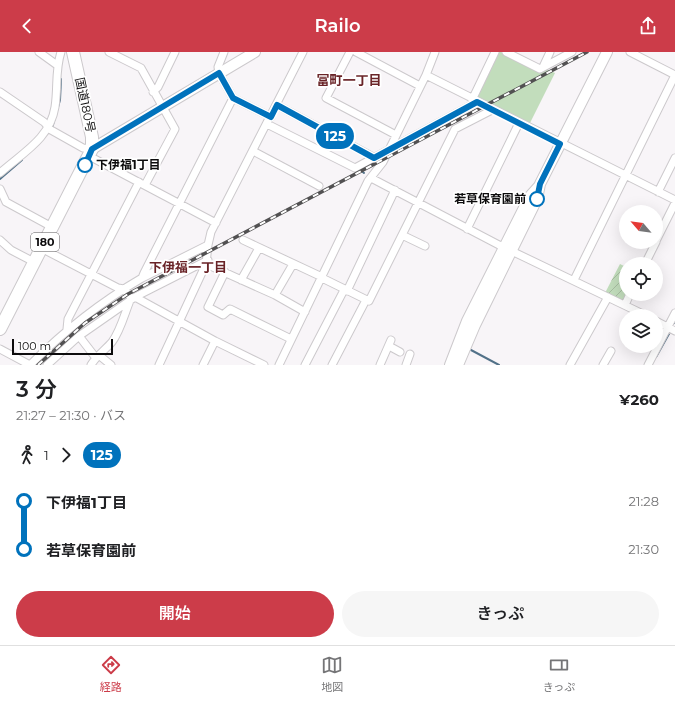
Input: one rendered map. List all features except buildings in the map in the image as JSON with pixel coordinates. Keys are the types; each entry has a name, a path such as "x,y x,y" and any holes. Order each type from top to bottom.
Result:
{"highway":[{"name":"国道180号","path":"73,52 92,137 91,152"},
{"name":"180","path":"0,329 3,316 34,262 91,152"}],"street":[{"path":"39,52 57,65"},
{"path":"0,173 37,142 48,126 55,107 57,65 61,52"},
{"path":"67,329 68,319 91,274 175,129 153,92 141,68 123,55 108,52"},
{"path":"153,92 158,87 175,52"},
{"path":"224,52 218,67 219,73 233,98 355,168 475,101 495,52"},
{"path":"91,152 255,52"},
{"path":"159,365 181,322 207,262 208,245 216,223 303,52"},
{"path":"350,52 326,98 396,135"},
{"path":"356,52 371,55 420,86"},
{"path":"279,365 370,178 381,167 388,150 426,76 436,52"},
{"path":"506,52 540,69 572,52"},
{"path":"543,67 550,52"},
{"path":"454,365 481,302 508,249 537,199 540,184 607,52"},
{"path":"574,280 675,75 630,52"},
{"path":"426,76 658,192 675,202 663,227"},
{"path":"1,96 48,126 50,130 91,152 142,184 216,223"},
{"path":"142,278 233,98"},
{"path":"277,105 374,158"},
{"path":"332,365 366,300 369,301 455,129 492,110"},
{"path":"467,229 519,123"},
{"path":"253,151 319,186"},
{"path":"658,192 675,158"},
{"path":"370,178 467,229 633,309"},
{"path":"0,189 6,202 52,227"},
{"path":"305,365 345,290 395,190"},
{"path":"402,235 425,246"},
{"path":"0,240 11,250 34,262"},
{"path":"243,240 366,300"},
{"path":"0,349 30,365 67,329 124,289 142,278 208,245"},
{"path":"41,248 118,288 124,289 133,297 215,341 264,365"},
{"path":"241,280 259,248"},
{"path":"207,262 241,280 275,295 305,312"},
{"path":"48,365 79,336 133,297 207,262"},
{"path":"275,295 293,264"},
{"path":"225,272 208,307 223,315 230,309 291,339"},
{"path":"91,365 113,340 133,297"},
{"path":"570,365 608,297"},
{"path":"625,305 627,301"},
{"path":"648,365 673,329 675,313"},
{"path":"663,324 673,329"},
{"path":"79,336 98,357 111,365"},
{"path":"203,365 215,341"},
{"path":"380,365 390,343 400,352"},
{"path":"603,365 611,351"},
{"path":"406,365 410,354"}],"green space":[{"path":"498,52 501,52 539,72 546,69 555,73 529,125 475,98"},
{"path":"619,266 619,301 605,293"}],"waterway":[{"path":"52,128 60,100 61,79"},
{"path":"0,179 22,160"},
{"path":"359,169 364,173"},
{"path":"76,326 80,332"},
{"path":"656,357 670,332"},
{"path":"471,350 499,365"}],"railway":[{"path":"38,365 85,323 128,294 587,52"}],"bus line":[{"name":"125","path":"85,165 92,149 163,108 219,73 233,98 271,117 277,105 368,153 374,158 477,102 560,144 540,184 537,199"}],"place":[{"name":"下伊福1丁目","path":"85,165"},
{"name":"若草保育園前","path":"537,199"}],"district":[{"name":"富町一丁目","path":"349,80"},
{"name":"下伊福一丁目","path":"188,267"}]}
